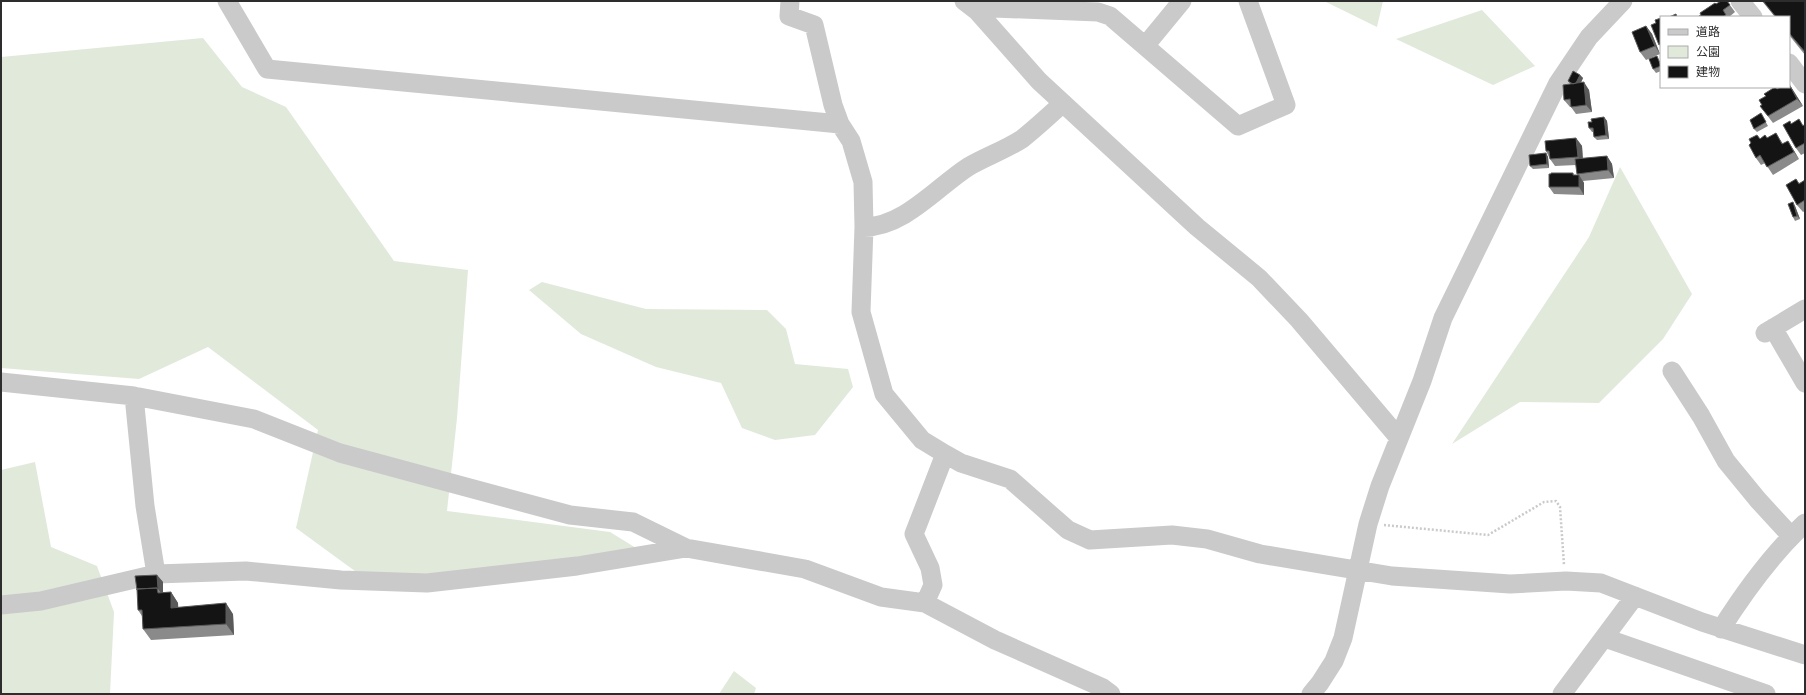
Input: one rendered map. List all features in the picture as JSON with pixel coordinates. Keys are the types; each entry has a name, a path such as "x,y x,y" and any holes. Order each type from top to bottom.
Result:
{"street":[{"path":"227,1 267,69 840,124"},
{"path":"790,1 789,16 814,25 833,105 840,124 851,141 863,182 864,227 861,312 884,394 922,440 961,463 1010,479 1068,530 1090,540 1172,535 1206,539 1260,554 1392,576 1510,584 1566,581 1601,583 1721,629 1805,655"},
{"path":"1145,46 1182,1"},
{"path":"971,6 1098,12 1110,16 1238,126 1286,105 1248,1"},
{"path":"1310,694 1320,683 1334,661 1343,638 1368,524 1380,486 1422,381 1443,318 1558,83 1589,37 1623,1"},
{"path":"1740,1 1752,16"},
{"path":"971,6 1039,81 1197,226 1259,278 1299,320 1400,438"},
{"path":"1790,64 1805,84"},
{"path":"864,227 875,227 888,224 935,194 967,168 1021,139 1064,103"},
{"path":"1805,308 1769,331 1805,384"},
{"path":"1672,371 1701,416 1726,461 1758,500 1791,536"},
{"path":"1,382 134,396 254,419 340,453 570,515 633,522 686,548 804,569 881,597 925,603 995,640 1103,688 1111,694"},
{"path":"134,396 145,506 156,574"},
{"path":"925,603 933,585 930,568 914,534 945,454"},
{"path":"1721,629 1747,592 1791,536 1805,523"},
{"path":"1,605 41,601 156,574 246,571 341,580 427,583 577,566 686,548"},
{"path":"1562,694 1635,596"},
{"path":"1605,638 1766,694"}],"path":[{"path":"1368,524 1488,536 1544,502 1556,501 1560,507 1566,581"}],"green space":[{"path":"1324,1 1383,1 1377,27"},
{"path":"1482,10 1535,66 1493,85 1396,39"},
{"path":"203,38 242,87 286,107 394,261 468,270 457,418 447,511 610,532 641,551 447,575 359,574 296,528 318,430 208,347 139,379 1,368 1,57"},
{"path":"1620,167 1692,294 1663,339 1599,403 1520,402 1452,444 1589,237"},
{"path":"542,282 646,309 767,310 786,329 795,364 848,369 853,387 815,435 775,440 742,428 721,383 656,367 581,334 529,290"},
{"path":"35,462 51,547 97,566 114,612 110,694 1,694 1,470"},
{"path":"734,671 756,688 754,694 719,694"}],"building":[{"path":"1721,1 1727,1 1730,5 1723,10 1726,15 1699,16 1701,15 1700,13 1715,3 1716,4"},
{"path":"1763,1 1805,1 1805,52 1790,34 1790,16 1775,16"},
{"path":"1660,18 1659,45 1651,25 1656,23 1655,20"},
{"path":"1646,26 1655,46 1640,52 1632,32"},
{"path":"1657,56 1660,66 1653,69 1649,59"},
{"path":"1573,71 1580,75 1576,83 1573,84 1568,81"},
{"path":"1584,82 1586,105 1571,107 1570,99 1564,100 1563,85"},
{"path":"1790,86 1797,99 1768,116 1760,106 1762,105 1759,100 1766,96 1764,94 1773,88 1790,88"},
{"path":"1761,113 1766,122 1754,129 1750,120"},
{"path":"1604,117 1606,135 1594,137 1593,128 1589,128 1588,122 1592,122 1591,119"},
{"path":"1799,119 1803,126 1805,124 1805,143 1796,148 1783,125 1790,121 1791,124"},
{"path":"1776,133 1782,144 1788,141 1794,152 1767,167 1760,155 1756,158 1749,145 1751,143 1749,139 1757,135 1760,139 1765,135 1767,138"},
{"path":"1576,138 1578,157 1550,159 1549,151 1546,151 1545,141"},
{"path":"1546,153 1547,164 1530,166 1529,155"},
{"path":"1607,156 1608,170 1577,174 1575,159"},
{"path":"1573,173 1573,175 1579,175 1579,187 1549,187 1549,174"},
{"path":"1796,179 1799,184 1805,180 1805,200 1797,205 1786,185"},
{"path":"1793,202 1797,216 1793,217 1788,204"},
{"path":"157,575 158,589 137,590 135,576"},
{"path":"157,588 158,593 171,592 171,608 226,603 226,624 143,629 142,610 138,610 137,589"}]}
